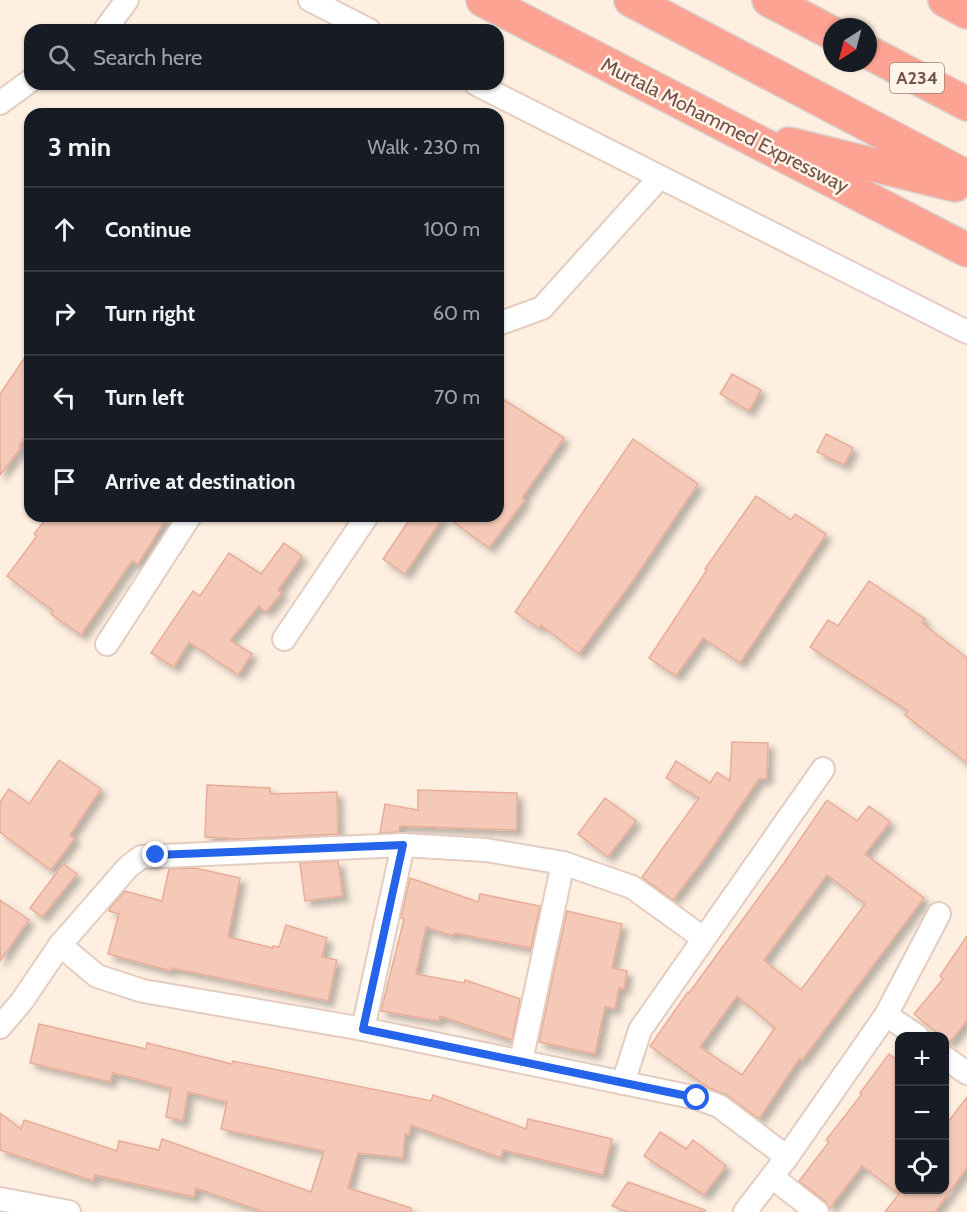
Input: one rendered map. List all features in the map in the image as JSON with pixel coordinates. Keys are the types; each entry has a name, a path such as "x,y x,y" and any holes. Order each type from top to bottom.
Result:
{"highway":[{"name":"Murtala Mohammed Expressway","path":"483,0 967,250"},
{"path":"631,0 967,177"},
{"path":"770,0 823,28"},
{"path":"945,0 967,12"},
{"name":"A234","path":"877,57 967,104"},
{"path":"741,133 967,188"}],"street":[{"path":"109,24 127,0"},
{"path":"310,0 357,24"},
{"path":"0,103 24,85"},
{"path":"488,90 967,332"},
{"path":"504,322 542,308 660,177"},
{"path":"107,644 186,522"},
{"path":"284,639 363,522"},
{"path":"623,1083 640,1030 823,769"},
{"path":"0,1027 22,1001 60,945 128,867 141,857 403,845 486,850 563,863 632,887 703,938"},
{"path":"363,1029 403,845"},
{"path":"520,1061 563,863"},
{"path":"745,1212 787,1157 886,1015 939,914"},
{"path":"60,945 97,975 143,991 363,1029 697,1098 719,1106 787,1157"},
{"path":"886,1015 911,1032"},
{"path":"949,1060 967,1073"},
{"path":"772,1176 817,1212"},
{"path":"0,1198 69,1212"}],"building":[{"path":"24,359 24,439 19,446 21,448 0,475 0,394"},
{"path":"732,374 761,390 749,411 720,394"},
{"path":"504,400 564,438 522,498 525,500 489,548 454,522 504,522"},
{"path":"826,434 853,448 844,465 817,452"},
{"path":"633,439 698,484 630,585 579,654 541,625 539,628 515,612"},
{"path":"756,496 791,520 795,514 826,534 740,663 703,638 676,676 649,658 707,570 705,569"},
{"path":"43,522 164,522 138,564 132,561 81,635 51,614 53,611 7,576 37,536 34,534"},
{"path":"408,522 440,522 405,574 383,559"},
{"path":"284,543 302,556 278,590 282,593 266,612 259,606 230,640 252,654 238,675 189,642 174,667 151,653 193,591 200,596 229,553 261,574"},
{"path":"869,581 925,619 922,623 967,658 967,763 905,715 908,711 810,647 828,620 838,626"},
{"path":"732,742 768,743 767,779 759,779 673,900 642,877 699,798 666,778 676,761 710,783 717,772 730,781"},
{"path":"59,760 101,789 70,835 75,838 51,870 0,832 0,802 9,789 29,804"},
{"path":"207,785 270,788 270,794 337,792 338,834 239,839 205,837"},
{"path":"418,790 517,793 517,830 400,826 399,832 380,833 385,804 418,810"},
{"path":"605,798 636,821 608,857 578,834"},
{"path":"827,800 857,821 869,806 890,822 865,854 924,898 802,1060 800,1058 759,1119 727,1095 709,1088 650,1046 784,863","holes":["827,875 865,904 801,990 764,960","737,996 775,1028 742,1075 700,1047"]},
{"path":"338,861 343,896 305,901 300,863"},
{"path":"63,864 77,874 42,917 30,908"},
{"path":"195,868 240,878 228,937 273,948 273,946 279,947 286,925 327,938 322,957 337,960 328,1001 172,968 171,971 108,954 119,914 109,909 125,891 162,901 169,869"},
{"path":"410,878 478,902 480,894 540,906 531,948 454,933 453,936 426,927 416,974 464,983 465,980 520,999 512,1040 440,1016 439,1021 381,1011 404,919 401,918"},
{"path":"0,900 29,920 0,961"},
{"path":"567,911 622,924 612,968 627,971 624,989 619,988 615,1009 605,1007 595,1054 539,1042"},
{"path":"967,936 967,1021 949,1043 949,1032 936,1032 914,1014 943,979 940,976"},
{"path":"39,1024 146,1049 147,1043 232,1064 233,1061 431,1101 433,1095 526,1129 528,1119 612,1139 603,1175 503,1150 501,1158 411,1125 409,1135 405,1134 403,1158 358,1153 348,1188 411,1208 411,1212 264,1212 196,1188 194,1197 95,1175 93,1181 0,1150 0,1113 21,1129 24,1120 117,1151 119,1141 159,1150 162,1139 311,1192 324,1151 221,1129 227,1102 188,1092 183,1121 166,1117 171,1088 113,1073 110,1082 30,1063"},
{"path":"889,1054 895,1058 895,1191 862,1166 830,1208 825,1201 799,1181 829,1142 826,1140 862,1094 860,1093"},
{"path":"967,1097 967,1168 949,1193 949,1121"},
{"path":"660,1132 686,1149 693,1140 726,1166 704,1195 644,1156"},
{"path":"628,1182 705,1210 705,1212 628,1212 612,1206"},
{"path":"899,1194 948,1194 935,1212 885,1212"}],"route":[{"path":"156,855 403,845 363,1029 697,1098"}]}
